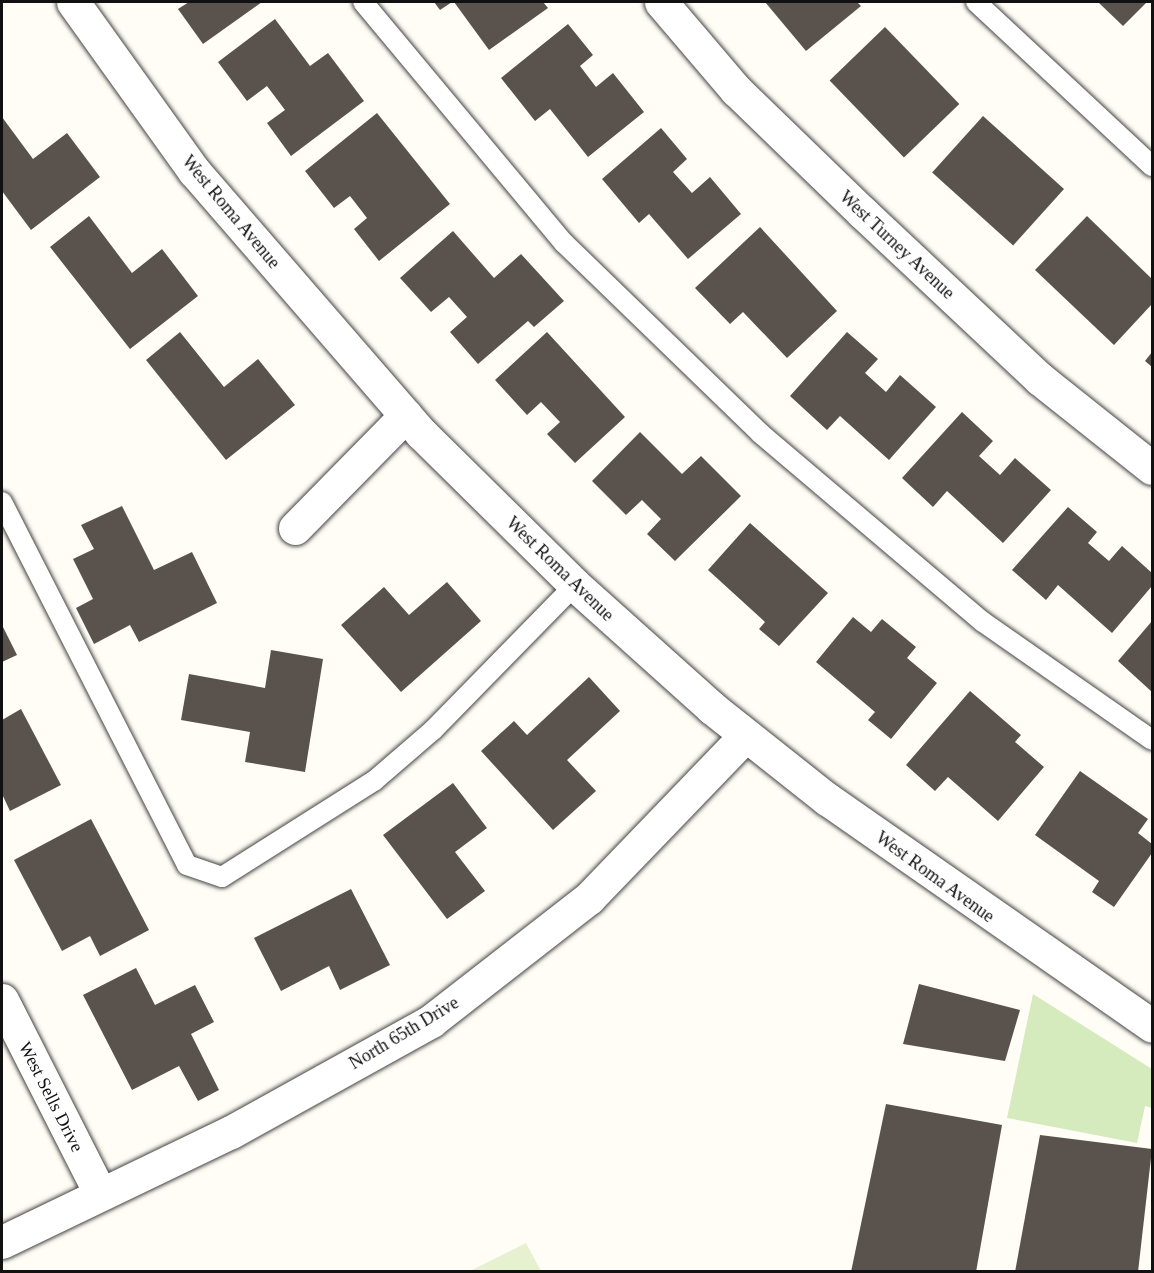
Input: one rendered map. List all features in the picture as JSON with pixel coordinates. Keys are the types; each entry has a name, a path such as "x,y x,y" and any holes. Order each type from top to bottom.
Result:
{"street":[{"name":"West Roma Avenue","path":"73,2 194,171 406,415 575,585 745,736 1057,964 1152,1026"},
{"name":"West Turney Avenue","path":"661,2 736,90 862,213 1040,379 1152,468"},
{"path":"295,528 406,415"},
{"name":"North 65th Drive","path":"2,1242 231,1132 431,1021 589,898 745,736"},
{"name":"West Sells Drive","path":"2,1000 100,1193"}],"lane":[{"path":"363,2 564,243 760,433 983,622 1152,740"},
{"path":"976,2 1152,166"},
{"path":"2,502 187,865 222,877 374,781 433,730 575,585"}],"green space":[{"path":"1033,994 1152,1069 1152,1108 1145,1106 1137,1143 1007,1118"},
{"path":"526,1243 541,1271 470,1271"}],"building":[{"path":"189,2 262,2 203,44 178,9"},
{"path":"434,2 452,2 440,10"},
{"path":"454,2 543,2 548,8 489,50"},
{"path":"765,2 857,2 861,6 806,51"},
{"path":"1098,2 1147,2 1123,26"},
{"path":"275,19 310,66 328,53 364,101 291,156 267,123 285,110 267,86 247,101 218,62"},
{"path":"568,24 593,55 580,66 596,87 613,73 644,112 588,157 550,109 535,121 501,78"},
{"path":"885,27 959,104 904,157 830,80"},
{"path":"377,113 450,204 379,261 354,229 367,218 350,196 334,208 305,171"},
{"path":"983,116 1064,189 1013,245 932,172"},
{"path":"2,117 33,159 67,133 100,177 31,230 2,191"},
{"path":"661,128 687,159 673,172 692,193 710,177 741,214 688,259 649,214 639,223 602,179"},
{"path":"89,216 132,273 162,249 198,296 130,349 50,247"},
{"path":"1087,216 1152,279 1152,304 1114,345 1035,270"},
{"path":"760,227 837,311 787,358 743,312 730,324 695,288"},
{"path":"453,231 494,278 521,254 564,301 534,327 528,321 478,364 450,332 467,317 449,297 431,312 400,278"},
{"path":"180,332 224,387 258,359 295,405 226,460 146,360"},
{"path":"547,332 625,417 575,463 547,434 560,422 541,402 527,415 495,380"},
{"path":"847,332 878,359 865,373 886,392 900,375 936,407 889,460 840,416 827,430 790,396"},
{"path":"1152,352 1152,367 1145,361"},
{"path":"962,412 993,441 979,456 1000,475 1015,458 1051,490 1003,543 947,491 933,507 902,478"},
{"path":"640,432 682,474 701,456 741,496 675,561 647,534 661,519 642,500 626,515 592,481"},
{"path":"122,506 154,570 192,552 217,603 139,642 130,625 94,644 76,608 93,599 73,559 94,549 81,525"},
{"path":"1068,507 1097,532 1088,543 1109,561 1122,546 1152,573 1152,586 1112,633 1058,585 1046,600 1012,570"},
{"path":"750,523 828,593 779,646 759,629 765,622 708,570"},
{"path":"447,582 481,621 401,692 341,625 384,587 409,615"},
{"path":"853,617 871,632 882,619 916,647 907,658 937,683 891,739 868,720 875,712 816,662"},
{"path":"1152,621 1152,692 1118,661"},
{"path":"2,625 17,655 2,662"},
{"path":"271,650 323,659 305,772 245,762 250,732 181,720 189,674 265,688"},
{"path":"589,677 620,711 567,760 596,791 553,830 481,751 514,721 527,735"},
{"path":"970,691 1021,735 1015,742 1044,767 998,821 948,777 935,791 906,765"},
{"path":"21,709 61,785 10,811 2,794 2,720"},
{"path":"1080,771 1148,819 1138,833 1152,844 1152,853 1114,907 1092,892 1099,881 1035,835"},
{"path":"453,783 487,828 455,852 485,891 447,919 383,835"},
{"path":"91,819 149,930 100,956 90,936 62,951 14,860"},
{"path":"351,889 390,965 340,990 329,966 281,991 254,938"},
{"path":"136,968 155,1005 195,985 214,1022 191,1034 219,1090 198,1101 179,1066 132,1090 83,995"},
{"path":"919,984 1020,1010 1005,1061 903,1044"},
{"path":"886,1104 1002,1125 976,1272 851,1272"},
{"path":"1040,1135 1152,1149 1138,1272 1015,1272"}]}
